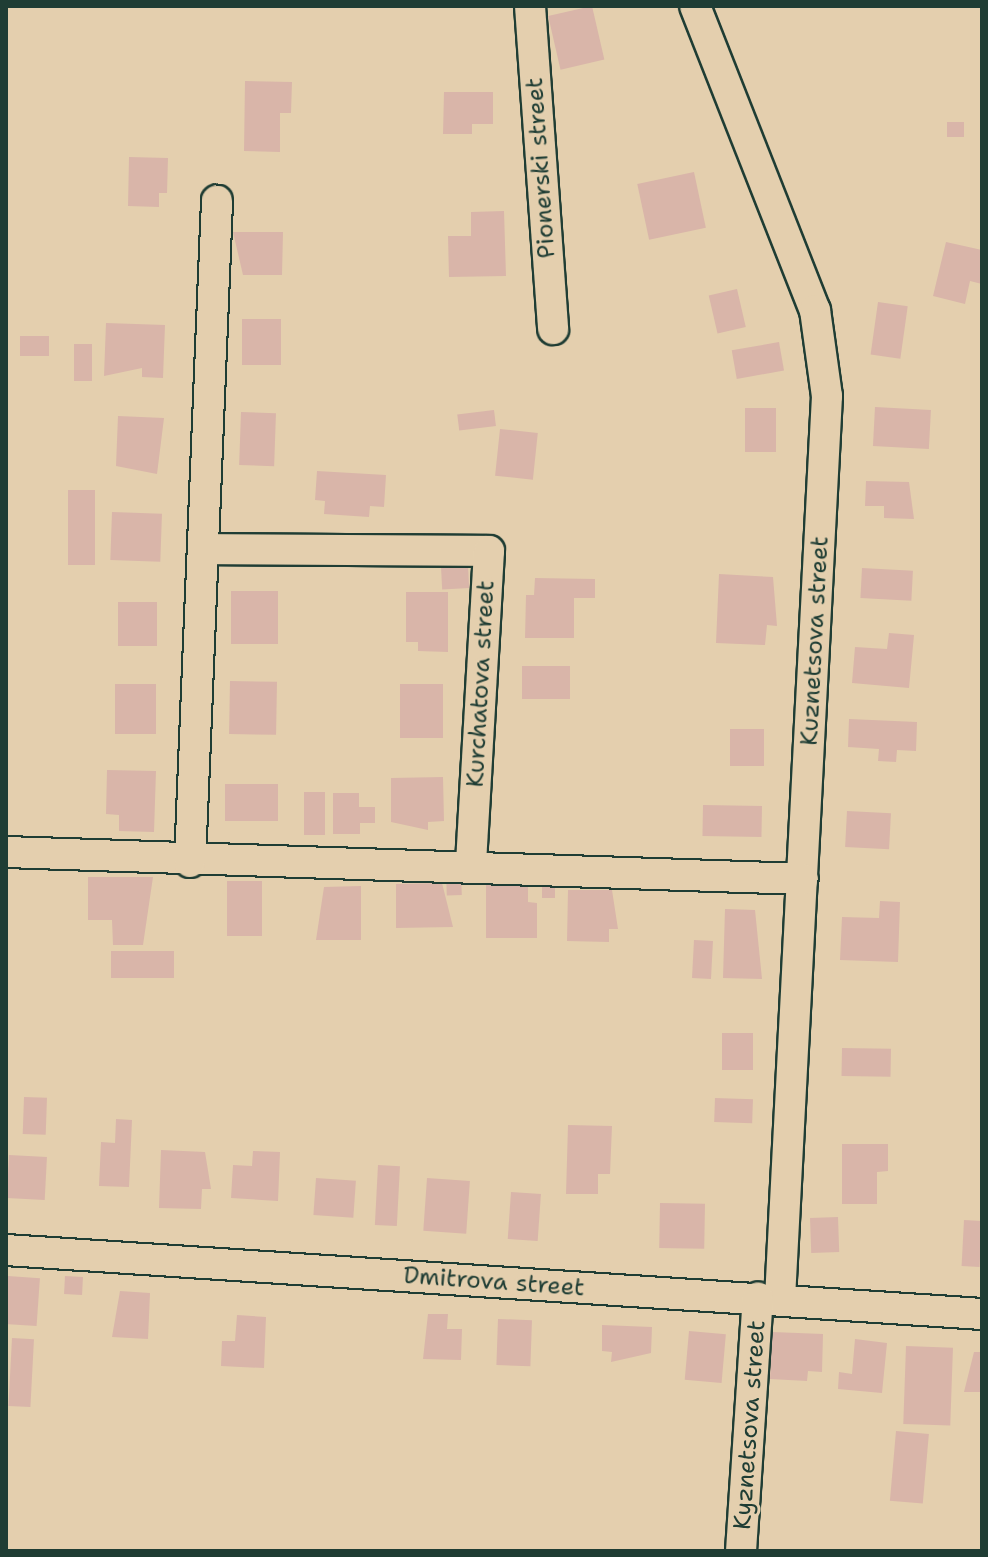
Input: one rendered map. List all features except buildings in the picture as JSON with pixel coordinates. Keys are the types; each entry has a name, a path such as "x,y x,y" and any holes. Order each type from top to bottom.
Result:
{"street":[{"name":"Pionerski street","path":"530,6 553,329"},
{"name":"Kuznetsova street","path":"695,6 815,310 827,396 803,879 769,1299"},
{"path":"190,862 217,201"},
{"name":"Kurchatova street","path":"205,549 489,551 471,862"},
{"path":"6,852 190,862 471,862 803,879"},
{"name":"Dmitrova street","path":"6,1250 982,1314"},
{"name":"Kyznetsova street","path":"741,1551 769,1299"}]}
